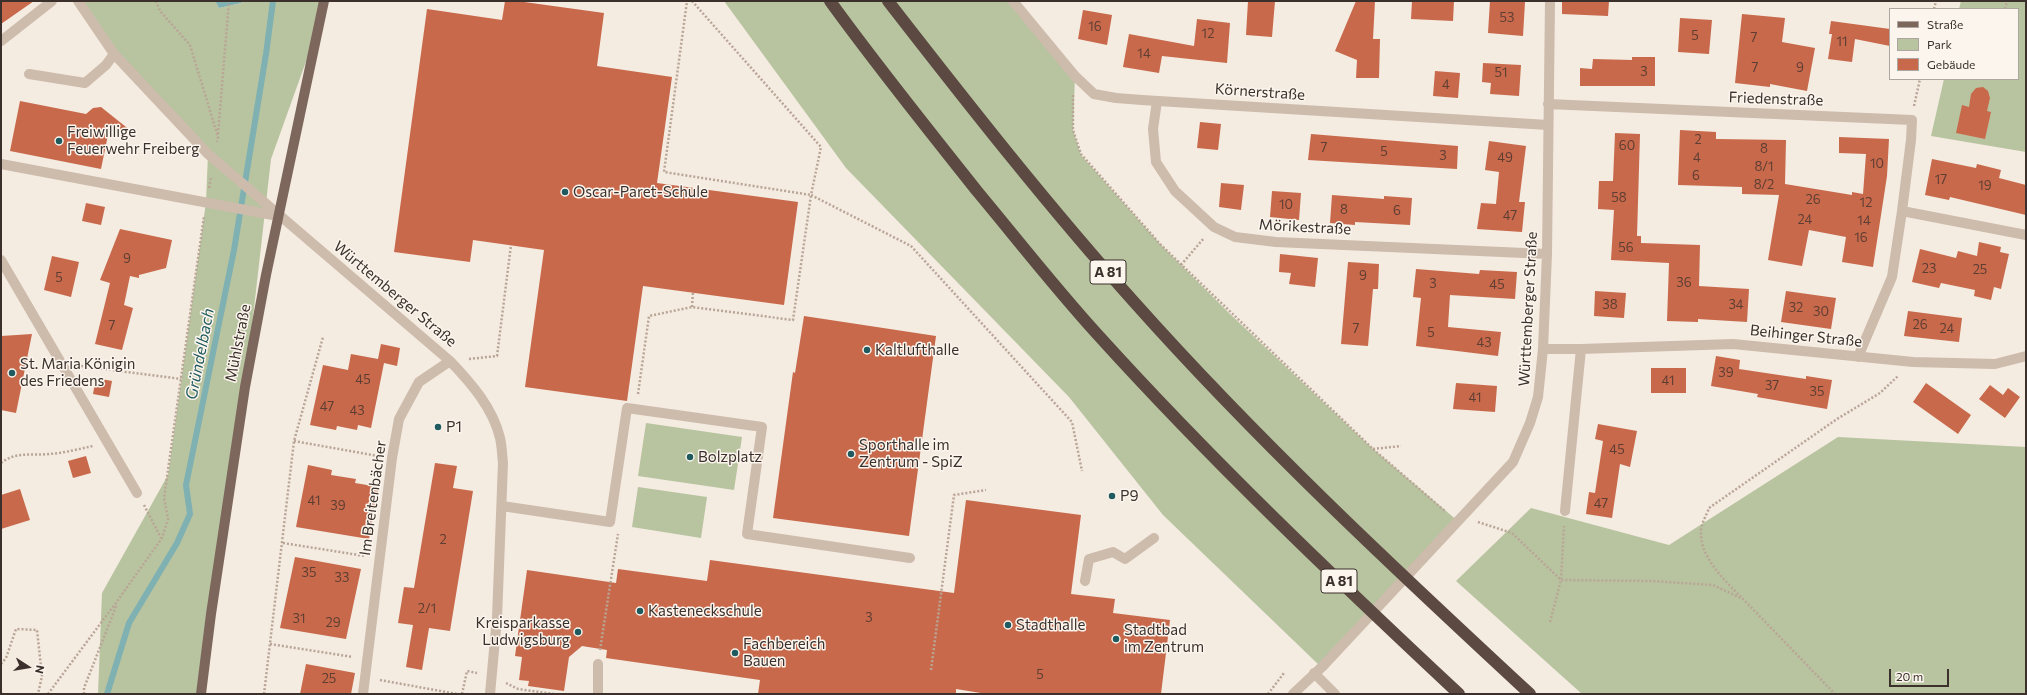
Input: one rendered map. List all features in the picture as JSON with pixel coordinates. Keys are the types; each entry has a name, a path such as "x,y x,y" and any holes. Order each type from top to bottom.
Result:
{"highway":[{"name":"A 81","path":"830,1 938,142 1097,334 1165,408 1315,558 1459,694"},
{"name":"A 81","path":"888,1 975,113 1071,229 1201,374 1349,524 1530,694"}],"main road":[{"name":"Mühlstraße","path":"201,694 211,614 245,387 324,1"}],"street":[{"path":"1,41 52,1"},
{"name":"Württemberger Straße","path":"78,1 114,54 208,154 450,361 471,384 491,414 500,438 503,463 497,618 490,694"},
{"name":"Körnerstraße","path":"1013,1 1074,76 1094,94 1116,98 1157,101 1548,125"},
{"name":"Württemberger Straße","path":"1293,694 1323,666 1459,522 1513,462 1530,423 1538,397 1543,349 1547,254 1550,1"},
{"path":"29,74 84,84 106,65 114,54"},
{"name":"Mörikestraße","path":"1157,101 1153,129 1156,162 1175,191 1214,227 1235,237 1276,242 1547,254"},
{"name":"Friedenstraße","path":"1548,104 1912,120"},
{"path":"1858,357 1892,277 1902,211 1912,120"},
{"path":"1,164 279,216"},
{"path":"1902,211 2026,235"},
{"path":"1,260 137,493"},
{"name":"Beihinger Straße","path":"1543,349 1732,344 1913,362 1995,364 2026,356"},
{"path":"1565,511 1581,349"},
{"name":"Im Breitenbächer","path":"363,694 392,458 399,419 419,382 450,361"},
{"path":"502,506 610,522 627,408 636,409 762,427 746,534 910,558"},
{"path":"1085,581 1089,558 1113,552 1125,559 1154,538"},
{"path":"598,664 598,694"},
{"path":"1314,673 1336,694"}],"path":[{"path":"156,1 160,12 190,45 218,137"},
{"path":"216,145 218,137 229,1"},
{"path":"688,1 664,172 811,195 911,246 1072,422 1082,471"},
{"path":"636,409 649,316 692,307 793,320 811,195 821,146 692,1"},
{"path":"1074,76 1073,130 1081,154 1160,244 1181,265 1373,449 1459,522 1479,522 1512,533 1561,580 1652,581 1713,585 1743,599"},
{"path":"1912,120 1920,80"},
{"path":"48,694 162,538 168,519 164,498 211,174"},
{"path":"1181,265 1214,227"},
{"path":"450,361 497,356 511,245"},
{"path":"692,307 693,292"},
{"path":"264,694 294,441 323,337"},
{"path":"1835,694 1719,574 1705,553 1701,531 1709,508 1837,419 1880,393 1913,362"},
{"path":"62,363 181,379"},
{"path":"294,441 392,458"},
{"path":"1,463 12,456 24,454 50,454 109,443"},
{"path":"1373,449 1401,446"},
{"path":"931,670 954,494 986,490"},
{"path":"137,493 162,538"},
{"path":"1550,622 1561,580 1565,511"},
{"path":"598,664 618,536"},
{"path":"282,543 380,558"},
{"path":"84,694 84,688 118,600"},
{"path":"1,664 6,658 16,629 37,630 42,676 38,694"},
{"path":"270,644 368,660"},
{"path":"462,694 467,671"},
{"path":"1268,694 1284,673"},
{"path":"365,678 457,694"},
{"path":"518,689 554,694"}],"green space":[{"path":"78,1 215,1 219,8 241,3 242,1 324,1 323,14 271,159 245,387 201,694 98,694 102,593 168,475 206,202 208,154 114,54"},
{"path":"724,1 1013,1 1075,76 1073,130 1081,155 1160,244 1229,313 1373,449 1459,522 1320,666 1163,515 1069,397 846,168"},
{"path":"1961,1 2026,1 2026,152 1931,136 1944,80 2019,80 2019,8 1959,8"},
{"name":"Bolzplatz","path":"646,423 742,437 734,490 638,476"},
{"path":"1838,437 2026,447 2026,694 1582,694 1456,581 1531,508 1669,545"},
{"path":"638,487 707,497 701,538 632,527"}],"water":[{"path":"215,1 242,1 241,3 219,8"}],"building":[{"path":"1,1 34,1 1,24"},
{"name":"Oscar-Paret-Schule","path":"505,1 517,1 604,13 597,66 672,77 657,183 798,202 784,305 643,286 627,401 525,387 544,250 473,240 470,262 394,252 427,9 502,20"},
{"path":"1248,1 1275,1 1272,37 1246,35"},
{"path":"1356,1 1375,1 1373,39 1380,39 1379,78 1356,78 1357,60 1335,51"},
{"path":"1412,1 1454,1 1453,21 1411,19"},
{"path":"1490,1 1525,2 1523,36 1488,33"},
{"path":"1562,1 1609,1 1608,16 1562,14"},
{"path":"1083,10 1112,15 1107,45 1078,39"},
{"path":"1742,14 1785,18 1782,42 1815,48 1807,91 1770,84 1770,87 1735,83"},
{"path":"1680,18 1712,20 1709,54 1678,52"},
{"path":"1197,19 1230,23 1227,63 1162,56 1159,73 1123,67 1129,34 1194,46"},
{"path":"1831,21 1889,29 1889,46 1855,39 1852,62 1828,59 1832,34 1829,34"},
{"path":"1632,57 1655,57 1655,86 1580,86 1580,68 1592,69 1593,59 1632,60"},
{"path":"1483,63 1521,65 1519,96 1490,94 1491,83 1482,82"},
{"path":"1435,71 1460,73 1458,98 1433,96"},
{"path":"1983,87 1988,91 1990,98 1987,111 1991,112 1985,139 1956,133 1962,105 1969,107 1971,94 1976,88"},
{"name":"Freiwillige Feuerwehr Freiberg","path":"20,101 86,114 93,108 101,107 136,135 109,130 101,169 10,151"},
{"path":"1200,122 1221,124 1218,150 1197,148"},
{"path":"1680,130 1716,132 1716,139 1786,140 1785,184 1852,195 1852,192 1863,194 1866,154 1839,153 1839,137 1889,139 1887,176 1873,267 1842,262 1846,237 1809,230 1802,266 1768,260 1779,195 1742,194 1742,187 1678,185"},
{"path":"1615,133 1640,134 1637,236 1641,236 1641,243 1700,245 1699,286 1749,289 1747,322 1698,319 1698,322 1667,321 1669,263 1611,260 1614,210 1598,209 1599,181 1613,181"},
{"path":"1311,134 1458,146 1457,169 1308,160"},
{"path":"1489,141 1526,146 1519,202 1525,202 1522,232 1477,229 1481,203 1496,204 1499,172 1485,170"},
{"path":"1932,159 1976,168 1977,164 2001,170 1999,178 2026,185 2026,215 1950,197 1949,200 1925,195"},
{"path":"1221,183 1244,185 1241,210 1219,207"},
{"path":"1272,191 1301,193 1299,220 1270,217"},
{"path":"1332,195 1384,199 1384,196 1412,198 1410,225 1355,222 1355,225 1330,223"},
{"path":"86,203 105,207 101,225 82,221"},
{"path":"120,229 172,240 166,268 139,275 139,278 130,276 124,305 133,308 122,350 95,344 110,283 100,280"},
{"path":"1979,242 2001,247 2000,252 2009,254 2001,289 1994,287 1991,300 1974,296 1975,290 1941,283 1939,288 1912,282 1920,249 1956,258 1958,251 1977,256"},
{"path":"1280,254 1318,258 1315,287 1289,284 1291,273 1279,272"},
{"path":"52,256 79,262 71,297 44,290"},
{"path":"1348,262 1379,264 1378,289 1373,289 1368,346 1341,344"},
{"path":"1416,269 1479,274 1480,270 1517,272 1515,299 1450,295 1448,327 1501,332 1498,356 1416,346 1421,298 1413,297"},
{"path":"1595,291 1626,293 1624,318 1594,316"},
{"path":"1786,291 1836,298 1831,329 1781,322"},
{"path":"1908,311 1962,318 1959,342 1904,336"},
{"name":"Sporthalle im Zentrum - SpiZ","path":"804,316 936,336 909,536 773,518 793,372 795,373"},
{"name":"St. Maria Königin des Friedens","path":"32,334 16,413 1,410 1,336"},
{"path":"381,344 400,348 397,366 384,363 371,428 358,425 357,430 337,426 336,430 310,425 323,365 348,370 351,354 378,359"},
{"path":"1716,356 1740,360 1739,369 1806,379 1806,376 1832,380 1827,409 1757,397 1758,394 1711,386"},
{"path":"1651,368 1686,368 1686,393 1651,393"},
{"path":"96,378 112,381 109,397 93,394"},
{"path":"1456,383 1497,386 1495,412 1453,409"},
{"path":"1926,383 1971,415 1958,434 1913,402"},
{"path":"1990,385 2003,395 2008,388 2020,397 2005,418 1979,399"},
{"path":"1598,424 1637,431 1630,467 1620,464 1612,518 1586,514 1589,492 1595,493 1603,441 1595,439"},
{"path":"86,456 91,473 73,478 68,461"},
{"path":"435,463 457,466 453,488 473,491 450,631 429,628 422,670 406,667 413,625 398,623 404,587 414,588"},
{"path":"308,465 332,470 331,475 356,479 355,483 379,487 369,539 296,527"},
{"path":"20,489 30,520 1,529 1,495"},
{"path":"966,500 1081,515 1071,594 1115,599 1113,613 1170,620 1161,694 987,694 956,689 956,694 758,694 760,680 606,658 607,650 582,646 569,657 564,691 528,686 529,681 519,680 522,657 515,656 527,570 616,583 618,569 707,581 710,560 954,593"},
{"path":"295,557 361,569 346,639 280,628"},
{"path":"306,664 355,673 351,694 300,694"}],"waterway":[{"name":"Gründelbach","path":"107,694 129,623 177,543 190,514 186,485 234,250 266,54 273,1"}],"place":[{"name":"Freiwillige Feuerwehr Freiberg","path":"59,141"},
{"name":"Oscar-Paret-Schule","path":"565,192"},
{"name":"Kaltlufthalle","path":"867,350"},
{"name":"St. Maria Königin des Friedens","path":"12,373"},
{"name":"P1","path":"438,427"},
{"name":"Sporthalle im Zentrum - SpiZ","path":"851,454"},
{"name":"Bolzplatz","path":"690,457"},
{"name":"P9","path":"1112,496"},
{"name":"Kasteneckschule","path":"640,611"},
{"name":"Stadthalle","path":"1008,625"},
{"name":"Kreisparkasse Ludwigsburg","path":"578,632"},
{"name":"Stadtbad im Zentrum","path":"1116,639"},
{"name":"Fachbereich Bauen","path":"735,653"}]}
